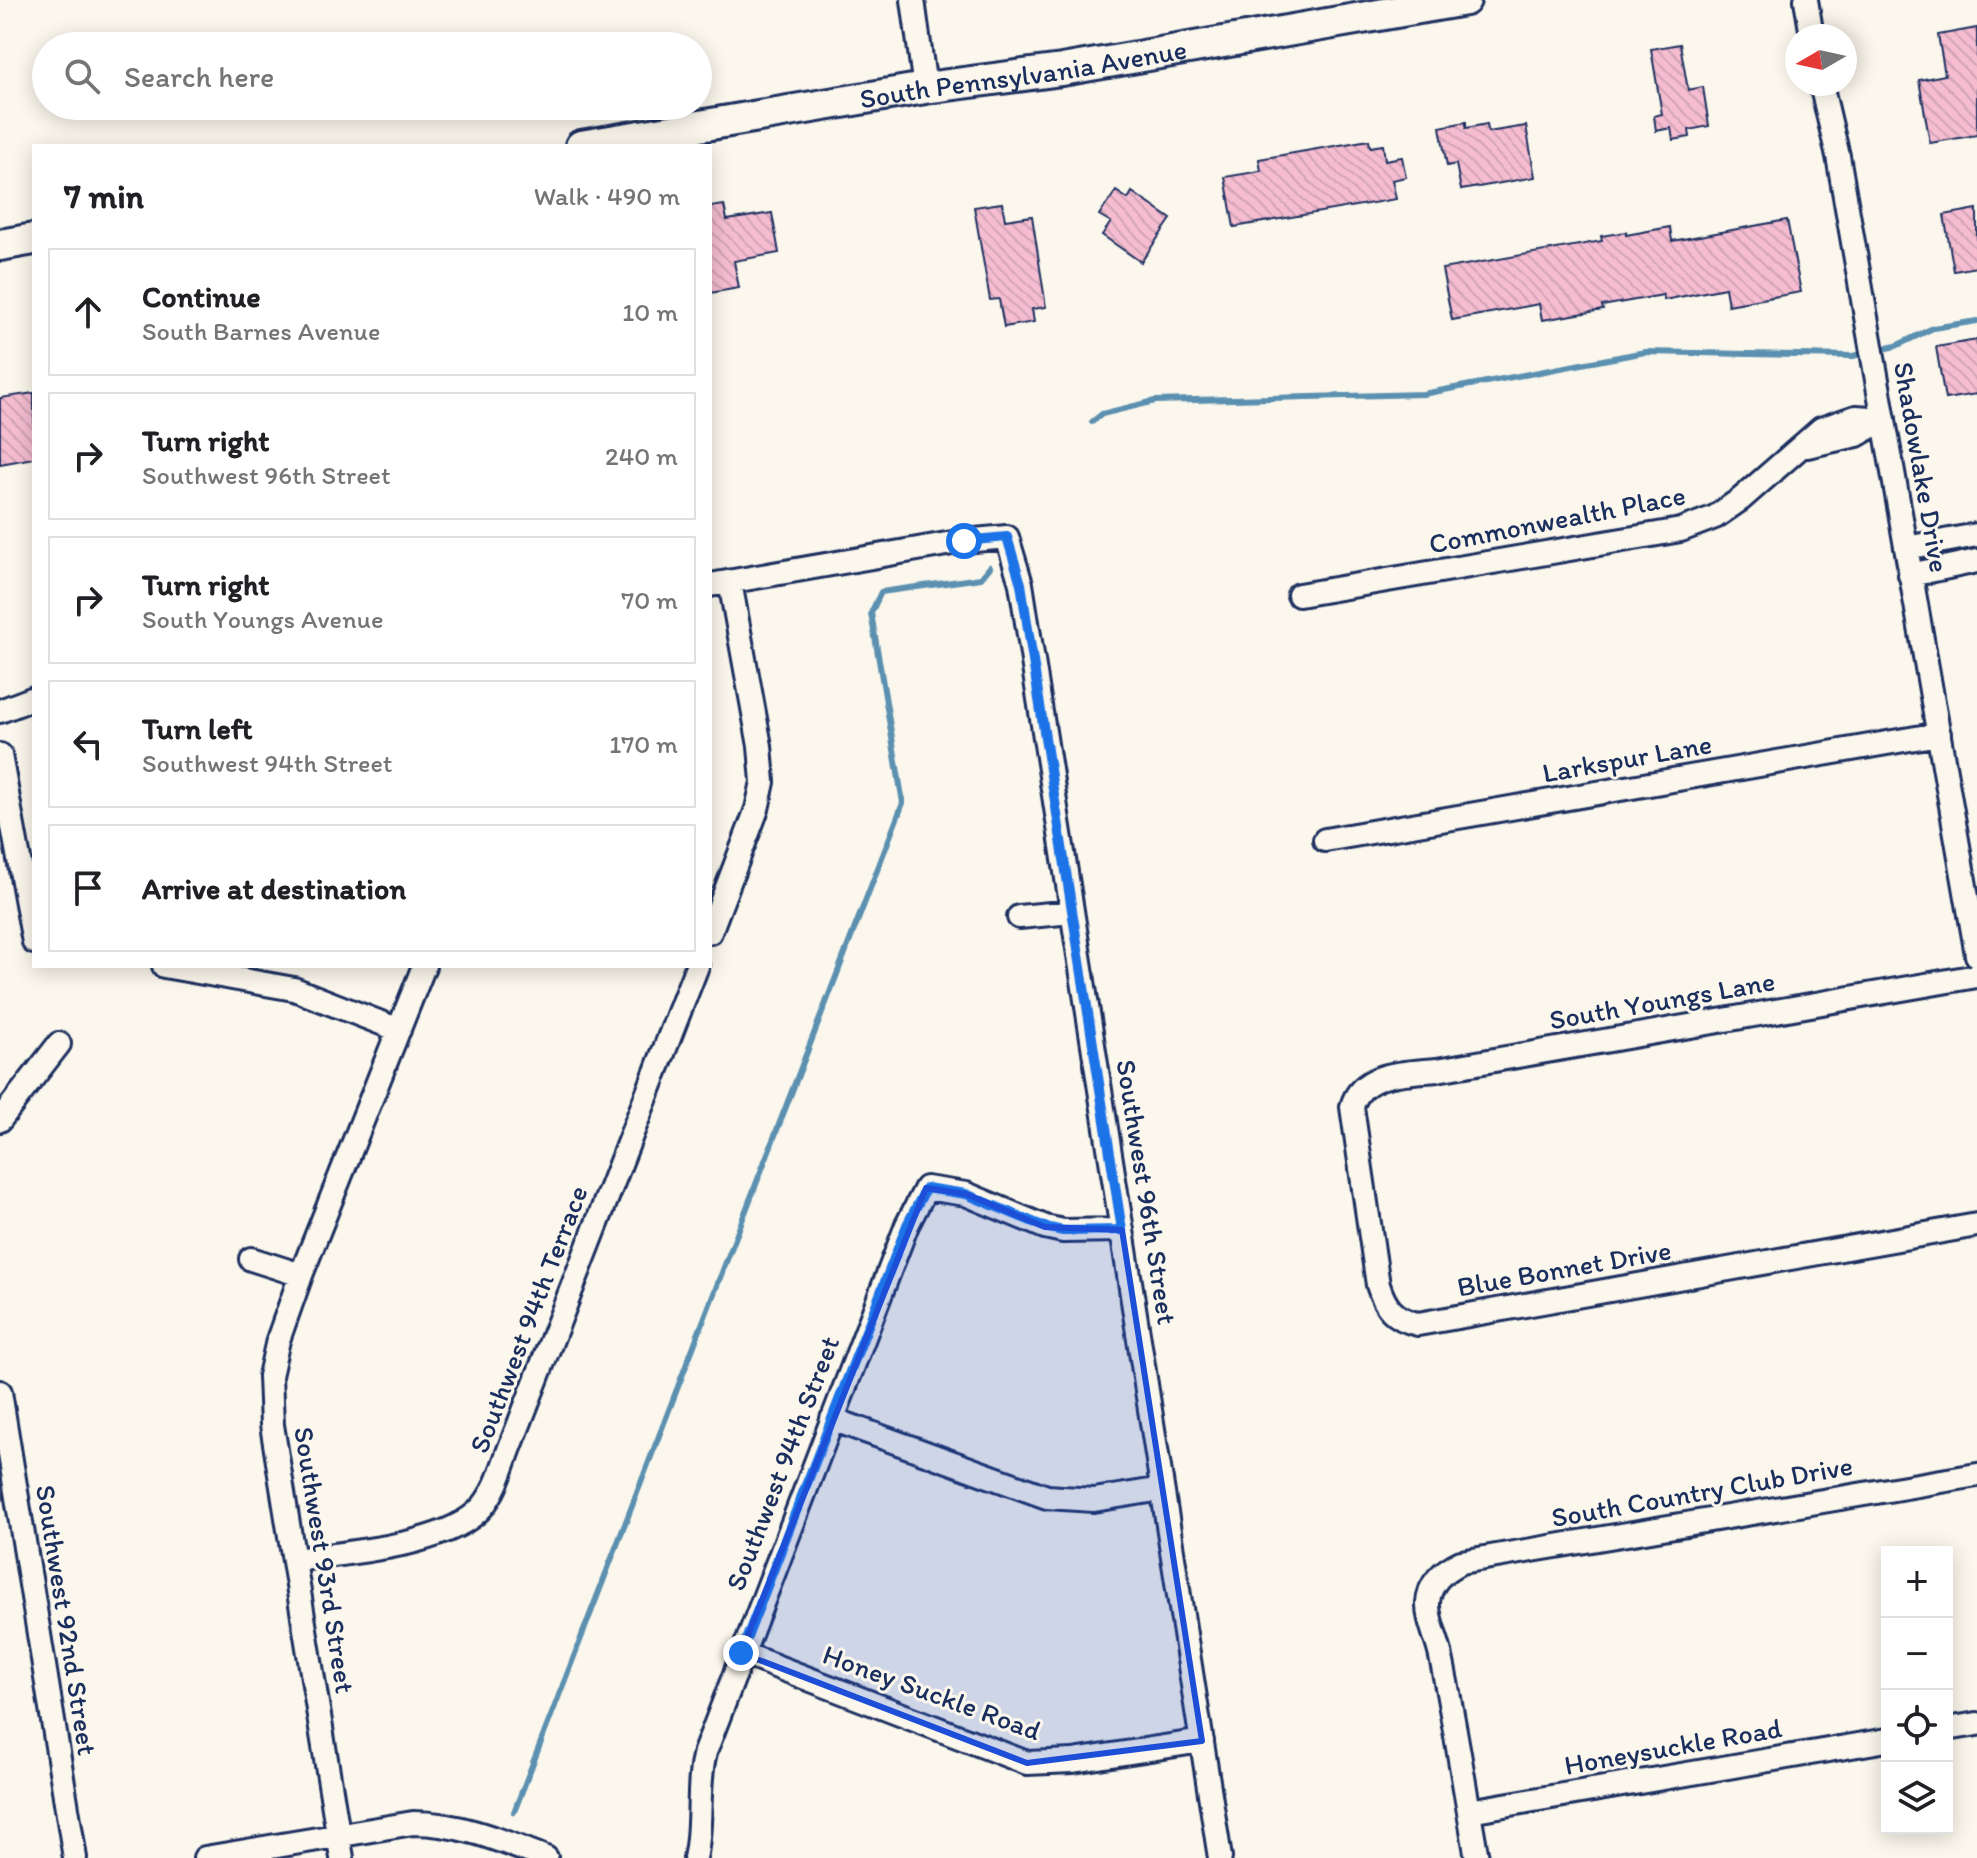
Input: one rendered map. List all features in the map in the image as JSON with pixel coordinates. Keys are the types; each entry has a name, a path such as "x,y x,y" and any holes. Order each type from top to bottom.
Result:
{"main road":[{"name":"South Pennsylvania Avenue","path":"593,144 925,88 1062,70 1465,0"},
{"path":"0,245 32,239"}],"street":[{"path":"913,0 925,88"},
{"path":"1806,0 1810,24"},
{"name":"Shadowlake Drive","path":"1824,96 1838,156 1977,955"},
{"name":"Commonwealth Place","path":"1299,595 1681,530 1728,509 1821,429 1856,417 1884,419"},
{"path":"1906,548 1977,535"},
{"name":"Southwest 96th Street","path":"720,583 964,541 1007,537 1021,584 1220,1858"},
{"path":"1910,575 1977,561"},
{"path":"712,927 757,809 763,782 760,746 720,583"},
{"path":"0,711 32,699"},
{"name":"Larkspur Lane","path":"1325,840 1939,734"},
{"path":"0,755 32,931"},
{"path":"1019,917 1072,912"},
{"path":"175,968 294,989 399,1030"},
{"name":"Southwest 93rd Street","path":"340,1847 272,1425 270,1376 278,1340 301,1275 423,968"},
{"name":"Southwest 94th Terrace","path":"295,1560 432,1537 455,1529 484,1505 515,1435 696,968"},
{"name":"South Youngs Lane","path":"1361,1090 1389,1076 1977,976"},
{"path":"0,1120 59,1044"},
{"name":"Blue Bonnet Drive","path":"1361,1090 1353,1102 1352,1118 1365,1185 1378,1285 1390,1311 1399,1318 1418,1324 1977,1225"},
{"name":"Southwest 94th Street","path":"695,1858 701,1769 741,1653 907,1225 926,1188 966,1194 1045,1227 1063,1231 1122,1230"},
{"path":"251,1259 301,1275"},
{"name":"Southwest 92nd Street","path":"0,1392 75,1858"},
{"path":"832,1419 1047,1497 1094,1500 1162,1489"},
{"name":"South Country Club Drive","path":"1469,1811 1441,1655 1428,1605 1441,1574 1461,1562 1977,1475"},
{"name":"Honey Suckle Road","path":"741,1653 1027,1763 1073,1761 1202,1741"},
{"path":"1953,1728 1977,1724"},
{"name":"Honeysuckle Road","path":"1469,1811 1881,1741"},
{"path":"1469,1811 1477,1858"},
{"path":"205,1858 340,1847 384,1826 433,1823 475,1832 546,1858"}],"highlighted area":[{"path":"926,1188 966,1194 1045,1227 1122,1230 1202,1741 1027,1763 741,1653"}],"building":[{"path":"1977,28 1977,135 1930,143 1919,80 1945,75 1938,35"},
{"path":"1680,44 1688,90 1703,87 1709,126 1689,130 1690,137 1673,140 1671,128 1656,131 1654,116 1662,114 1651,49"},
{"path":"1466,122 1466,128 1487,124 1488,132 1526,126 1535,177 1461,190 1456,164 1447,166 1440,127"},
{"path":"1369,140 1370,147 1383,145 1385,160 1402,157 1406,177 1392,180 1396,199 1234,227 1225,177 1261,171 1259,159"},
{"path":"1116,191 1128,199 1132,192 1171,219 1141,262 1102,235 1111,222 1099,215"},
{"path":"1002,203 1005,220 1032,216 1046,307 1032,309 1034,322 1004,327 999,299 990,300 974,207"},
{"path":"724,205 727,220 772,213 779,253 734,261 739,288 712,293 712,207"},
{"path":"1977,209 1977,267 1954,271 1944,215"},
{"path":"1787,220 1801,292 1728,305 1725,288 1664,300 1663,295 1602,306 1603,310 1542,320 1539,304 1452,320 1442,269 1602,241 1601,236 1626,232 1626,235 1670,227 1672,241"},
{"path":"1977,340 1977,394 1945,399 1936,347"},
{"path":"32,393 32,458 0,464 0,398"}],"waterway":[{"path":"1878,350 1896,346 1933,328 1977,321"},
{"path":"1092,422 1102,414 1155,401 1423,394 1645,352 1853,356 1867,353"},
{"path":"514,1812 903,803 871,613 881,592 981,578 990,567"}],"route":[{"path":"741,1653 907,1225 926,1188 966,1194 1045,1227 1063,1231 1089,1233 1122,1230 1021,584 1007,537 964,541"}]}
